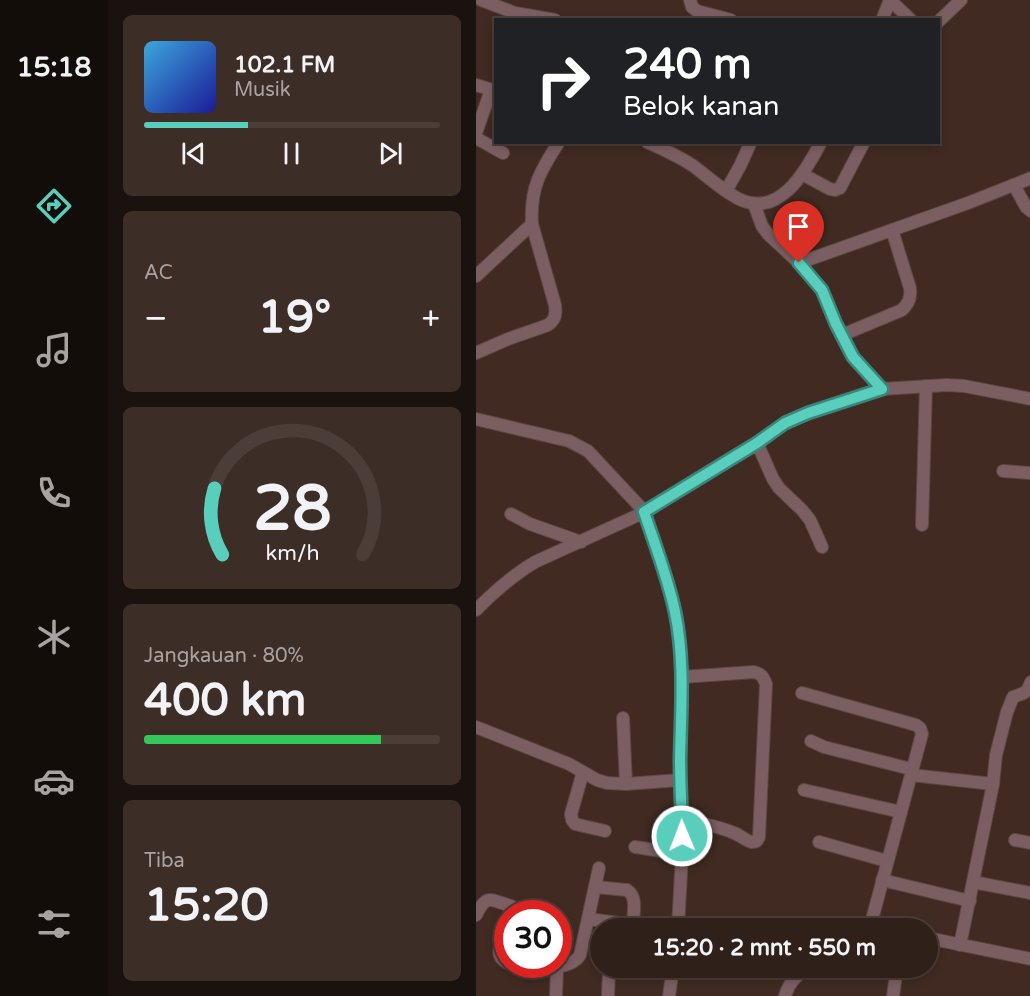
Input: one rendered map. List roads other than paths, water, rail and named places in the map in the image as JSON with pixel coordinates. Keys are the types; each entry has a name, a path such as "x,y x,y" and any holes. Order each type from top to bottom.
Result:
{"street":[{"path":"481,0 515,13 544,18"},
{"path":"690,0 692,7 697,11 723,18"},
{"path":"883,18 890,0 909,18"},
{"path":"940,20 960,0"},
{"path":"476,85 493,91 476,133"},
{"path":"476,138 503,153"},
{"path":"476,353 548,325 555,317 555,305 532,224 533,194 537,180 558,144"},
{"path":"651,144 691,164 737,198 754,204 773,201 792,187 820,144"},
{"path":"726,191 750,144"},
{"path":"802,174 830,189 840,188 863,144"},
{"path":"799,263 1031,178"},
{"path":"1014,185 1026,207 1031,211"},
{"path":"754,204 762,226 768,234 799,263 822,290 853,357 882,389"},
{"path":"476,276 532,224"},
{"path":"842,336 902,309 908,304 911,297 910,288 892,230"},
{"path":"922,525 926,386"},
{"path":"476,610 491,595 535,562 644,512 757,443 785,423 808,413 882,389 926,386 964,386 1031,399"},
{"path":"476,420 569,441 588,451 644,512 668,584 676,614 680,643 682,854 679,918"},
{"path":"757,443 773,479 810,520 822,547"},
{"path":"1003,471 1031,473"},
{"path":"511,514 530,524 581,542"},
{"path":"682,677 754,672 760,673 766,684 759,837 754,842 749,841 736,833 682,819"},
{"path":"960,945 993,784 996,755 1013,698 1024,694 1031,682"},
{"path":"802,693 916,724 922,734 882,880 874,918"},
{"path":"623,718 626,784"},
{"path":"476,727 569,764 607,783 680,780"},
{"path":"811,741 824,747 911,772 993,784"},
{"path":"583,772 571,814 572,820 575,824 605,831"},
{"path":"804,790 901,812"},
{"path":"1015,840 1031,843"},
{"path":"819,842 887,861"},
{"path":"635,847 682,854"},
{"path":"572,962 580,955 599,868"},
{"path":"882,880 970,901"},
{"path":"973,882 1031,893"},
{"path":"595,887 627,890 631,893 634,903 633,918"},
{"path":"476,915 485,901 494,901"},
{"path":"938,940 1031,959"},
{"path":"556,996 557,978"},
{"path":"608,996 609,978"},
{"path":"669,996 672,978"},
{"path":"785,996 794,978"},
{"path":"893,996 896,978"}]}
